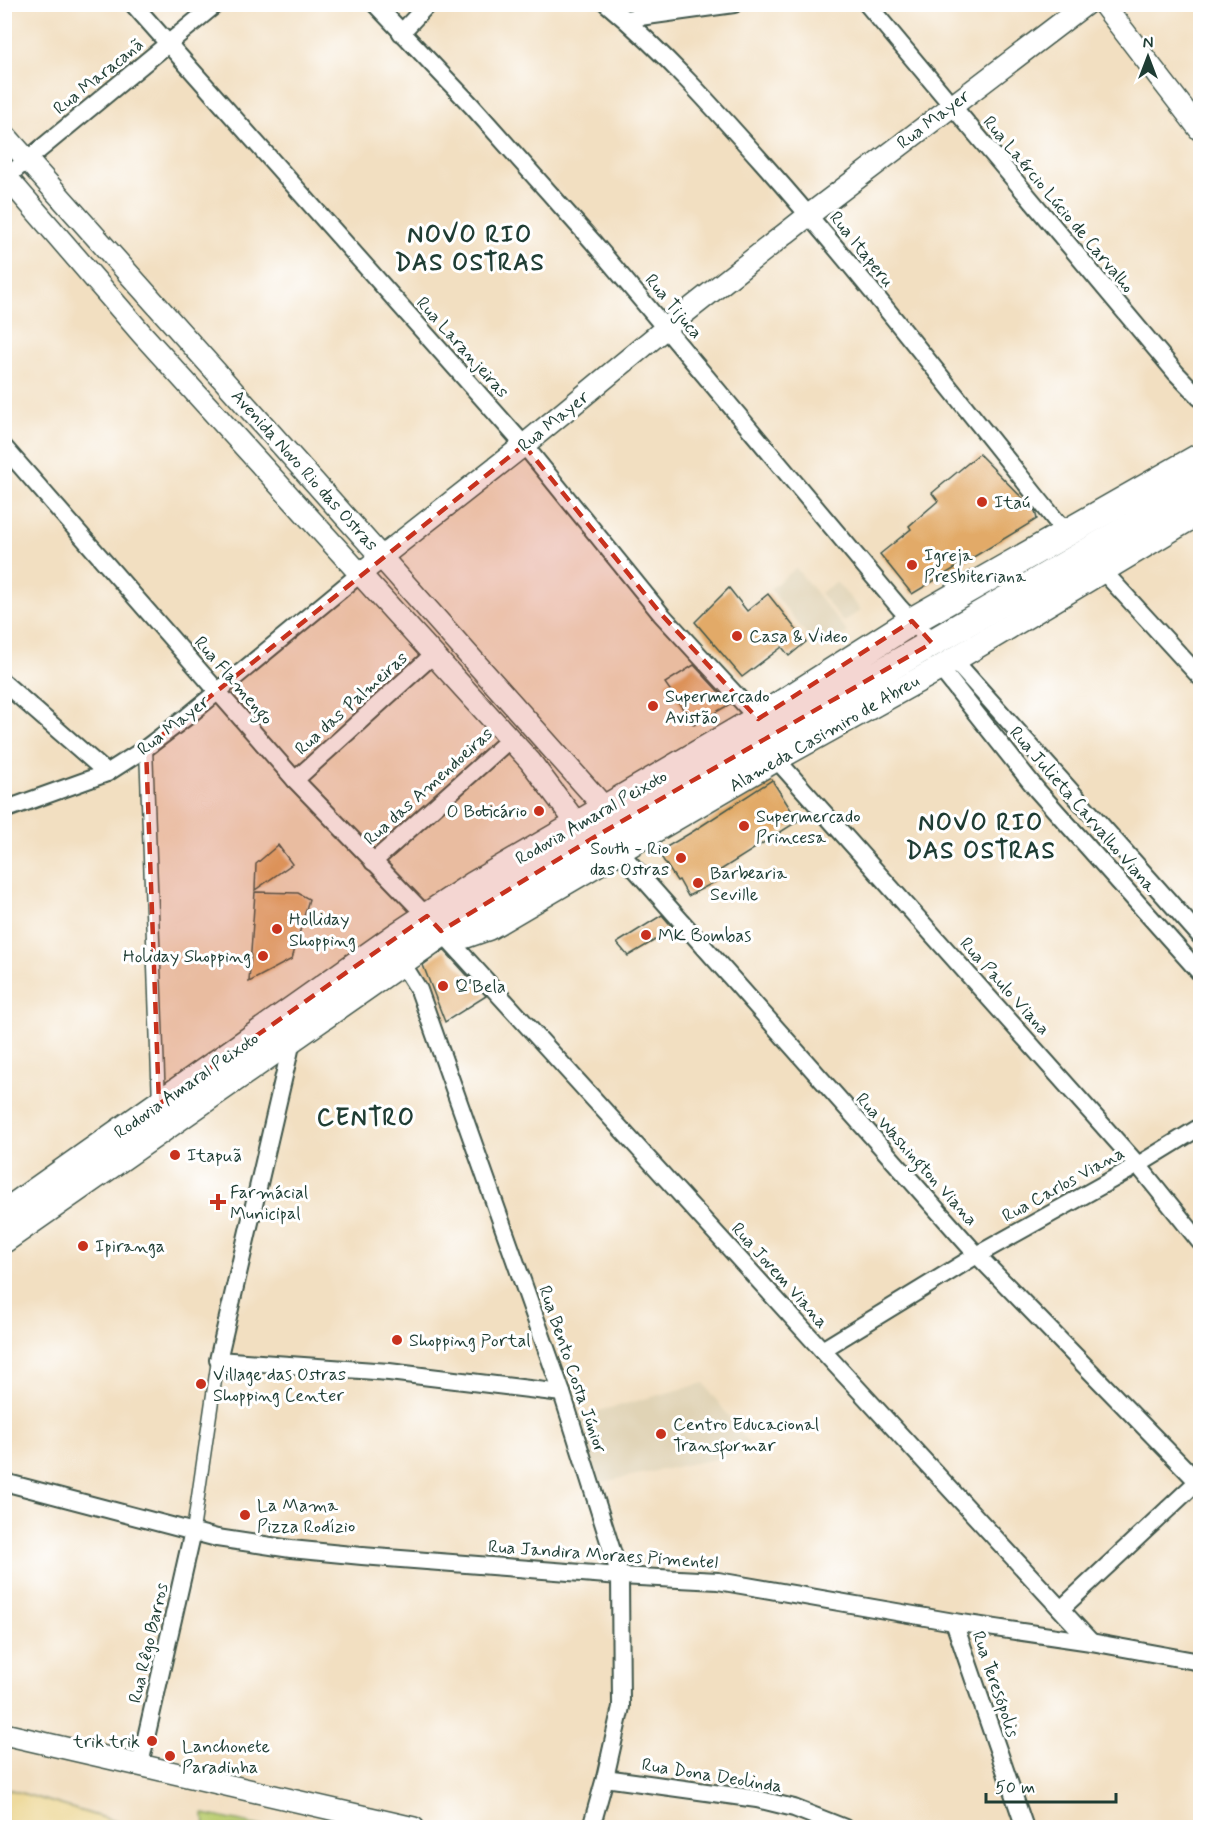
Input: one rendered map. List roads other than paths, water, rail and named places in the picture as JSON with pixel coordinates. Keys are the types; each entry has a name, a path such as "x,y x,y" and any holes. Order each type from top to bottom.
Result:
{"highway":[{"name":"Rodovia Amaral Peixoto","path":"5,1235 159,1104 389,956 434,924 473,886 758,719 912,621 1200,457"},
{"name":"Rodovia Amaral Peixoto","path":"434,924 482,904 588,840 942,657 1200,486"},
{"name":"Rodovia Amaral Peixoto","path":"5,1235 293,1037 389,956"}],"main road":[{"name":"Alameda Casimiro de Abreu","path":"434,924 465,936 488,928 776,759 942,657 1103,571 1200,512"}],"street":[{"name":"Rua Laranjeiras","path":"133,4 524,445 661,614 758,719"},
{"name":"Rua Maracanã","path":"5,176 216,4"},
{"name":"Rua Tijuca","path":"375,4 472,106 667,327 942,657"},
{"path":"401,33 428,4"},
{"name":"Rua Itaperu","path":"607,4 710,104 809,215 1050,513 1069,533"},
{"path":"625,19 734,4"},
{"name":"Rua Mayer","path":"4,810 107,773 188,716 361,573 524,445 667,327 809,215 1086,4"},
{"path":"1103,4 1200,130"},
{"name":"Rua Laércio Lúcio de Carvalho","path":"870,6 951,106 1176,373 1200,398"},
{"name":"Avenida Novo Rio das Ostras","path":"4,134 605,808"},
{"name":"Avenida Novo Rio das Ostras","path":"5,176 142,334 530,761 578,825"},
{"name":"Rua Flamengo","path":"4,447 295,780 434,924"},
{"path":"1103,571 1200,677"},
{"name":"Rua das Palmeiras","path":"295,780 434,654"},
{"name":"Rua Julieta Carvalho Viana","path":"942,657 1200,936"},
{"name":"Rua Julieta Carvalho Viana","path":"942,657 1037,790 1200,973"},
{"path":"4,683 107,773"},
{"name":"Rua das Amendoeiras","path":"372,862 510,739"},
{"path":"146,747 159,1104"},
{"name":"Rua Paulo Viana","path":"776,759 1138,1165 1200,1242"},
{"name":"Rua Washington Viana","path":"619,851 977,1255 1199,1481"},
{"name":"Rua Jovem Viana","path":"434,924 1092,1642"},
{"name":"Rua Bento Costa Júnior","path":"389,956 409,974 419,990 562,1393 620,1576 621,1707 591,1827"},
{"path":"193,1531 218,1360 293,1037"},
{"name":"Rua Carlos Viana","path":"822,1350 977,1255 1138,1165 1200,1127"},
{"path":"218,1360 389,1372 562,1393"},
{"path":"1061,1609 1199,1481"},
{"name":"Rua Jandira Moraes Pimentel","path":"4,1482 193,1531 249,1543 291,1549 620,1576 718,1581 954,1622 1092,1642 1200,1662"},
{"name":"Rua Rêgo Barros","path":"140,1764 193,1531"},
{"name":"Rua Teresópolis","path":"954,1622 1025,1827"},
{"path":"4,1734 414,1827"},
{"name":"Rua Dona Deolinda","path":"605,1778 757,1798 794,1808 845,1827"}],"place":[{"name":"Itaú","path":"982,502"},
{"name":"Igreja Presbiteriana","path":"912,565"},
{"name":"Casa & Video","path":"737,636"},
{"name":"Supermercado Avistão","path":"653,706"},
{"name":"O Boticário","path":"539,811"},
{"name":"Supermercado Princesa","path":"744,826"},
{"name":"South - Rio das Ostras","path":"681,858"},
{"name":"Barbearia Seville","path":"698,883"},
{"name":"Holliday Shopping","path":"277,929"},
{"name":"MK Bombas","path":"646,935"},
{"name":"Holiday Shopping","path":"263,956"},
{"name":"Q'Bela","path":"443,986"},
{"name":"Itapuã","path":"175,1155"},
{"name":"Farmácial Municipal","path":"218,1202"},
{"name":"Ipiranga","path":"83,1246"},
{"name":"Shopping Portal","path":"397,1340"},
{"name":"Village das Ostras Shopping Center","path":"201,1384"},
{"name":"Centro Educacional Transformar","path":"661,1434"},
{"name":"La Mama Pizza Rodízio","path":"245,1515"},
{"name":"trik trik","path":"152,1741"},
{"name":"Lanchonete Paradinha","path":"170,1756"}],"district":[{"name":"NOVO RIO DAS OSTRAS","path":"470,248"},
{"name":"NOVO RIO DAS OSTRAS","path":"981,836"},
{"name":"CENTRO","path":"366,1117"}]}
